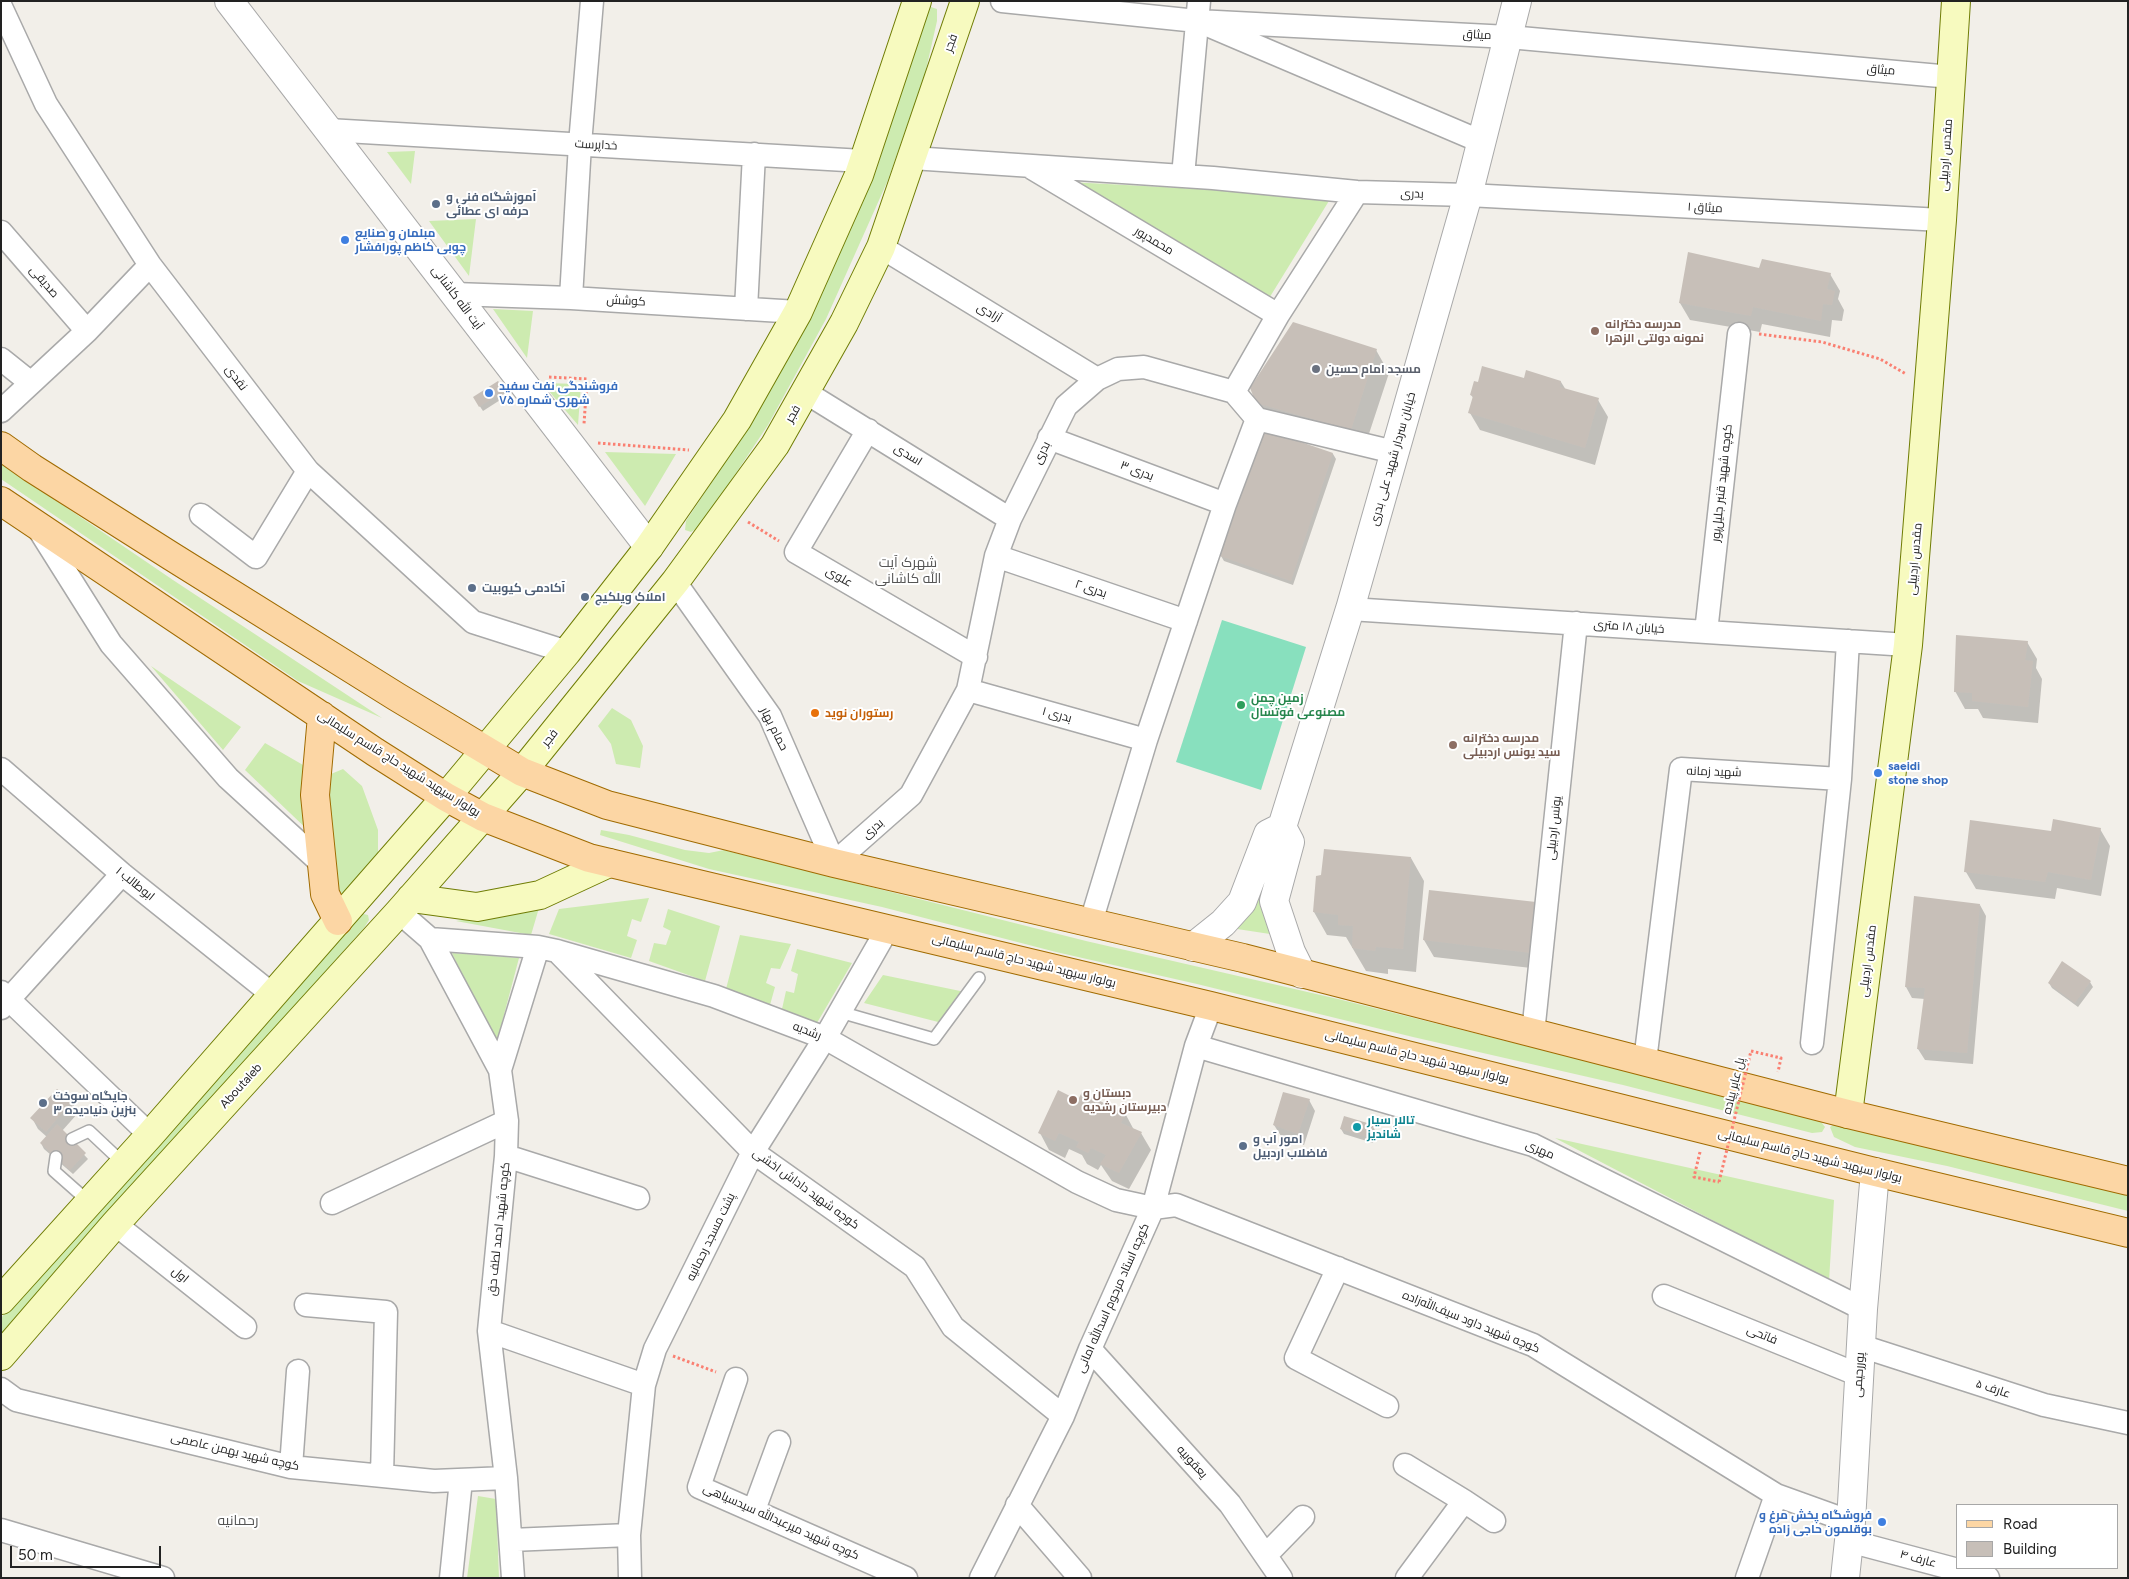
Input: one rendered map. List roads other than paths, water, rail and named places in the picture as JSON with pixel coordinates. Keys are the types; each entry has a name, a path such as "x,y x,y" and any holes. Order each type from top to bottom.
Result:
{"main road":[{"path":"1,1300 150,1135 446,797 567,652 649,547 737,420 798,312 859,175 917,1"},
{"name":"فجر","path":"483,817 522,772 675,582 775,445 844,324 881,247 965,1"},
{"name":"مقدس اردبیلی","path":"1848,1114 1908,645 1942,220 1956,1"},
{"path":"1,446 32,468 188,567 522,772 606,806 834,863 1193,947 1848,1114 2128,1180"},
{"name":"بولوار سپهبد شهید حاج قاسم سلیمانی","path":"1,501 446,797 483,817 588,858 1211,1006 1875,1172 2128,1233"},
{"path":"649,547 675,582"},
{"path":"322,716 315,795 325,894 338,921"},
{"name":"Aboutaleb","path":"1,1356 116,1224 483,817"},
{"path":"405,905 477,907 540,896 609,863"}],"street":[{"name":"آیت الله کاشانی","path":"229,1 516,376 582,451 649,547"},
{"path":"571,298 580,144 592,1"},
{"name":"میثاق","path":"1002,1 1198,11 1951,76"},
{"name":"خیابان سردار شهید علی بدری","path":"1282,827 1350,608 1468,195 1517,1"},
{"name":"نقدی","path":"1,8 46,104 150,265 308,471 473,622 567,652"},
{"path":"1183,176 1198,11 1482,142"},
{"name":"خداپرست","path":"328,130 863,161"},
{"path":"746,308 754,154"},
{"name":"بدری","path":"912,158 1183,176 1357,192 1468,195"},
{"name":"محمدپور","path":"1030,166 1278,315"},
{"path":"1357,192 1278,315 1234,392 1257,418 1394,452"},
{"name":"میثاق ۱","path":"1468,195 1942,220"},
{"name":"صدیقی","path":"1,232 87,331"},
{"name":"آزادی","path":"881,247 1097,379"},
{"path":"1,411 87,331 150,265"},
{"name":"کوشش","path":"454,294 571,298 798,312"},
{"name":"کوچه شهید قنبر جلیل‌پور","path":"1706,632 1739,334"},
{"path":"1,359 31,383"},
{"name":"بدری","path":"834,863 911,795 968,690 996,556 1010,520 1066,406 1097,379 1118,369 1144,367 1234,392"},
{"name":"اسدی","path":"805,392 1010,520"},
{"path":"1091,922 1146,740 1225,504 1257,418"},
{"name":"علوی","path":"868,430 796,552 976,657"},
{"name":"بدری ۳","path":"1049,438 1225,504"},
{"path":"201,515 256,557 308,471"},
{"path":"36,525 111,644 228,778 321,863"},
{"name":"بدری ۲","path":"996,556 1186,622"},
{"name":"حمام بهار","path":"675,582 770,716 834,863"},
{"name":"خیابان ۱۸ متری","path":"1350,608 1908,645"},
{"name":"یونس اردبیلی","path":"1532,1033 1576,623"},
{"path":"1812,1042 1840,779 1848,641"},
{"name":"بدری ۱","path":"968,690 1146,740"},
{"name":"ابوطالب ۱","path":"1,768 122,874 273,995"},
{"name":"شهید زمانه","path":"1645,1061 1681,770 1840,779"},
{"path":"1193,947 1223,923 1242,902 1268,834 1282,827 1290,842 1274,901 1290,952 1302,974"},
{"path":"122,874 4,1000 150,1135"},
{"name":"کوچه شهید احمد لطف حق","path":"405,905 430,939 500,1070 507,1121 506,1156 489,1330 506,1478 513,1578"},
{"name":"پشت مسجد رحمانیه","path":"630,1578 629,1535 644,1384 655,1349 753,1152 825,1038 888,928"},
{"name":"رشدیه","path":"430,939 547,949 714,996 825,1038 1077,1182 1116,1200 1153,1208"},
{"path":"500,1070 547,949"},
{"name":"کوچه شهید داداش اخشی","path":"547,949 753,1152 915,1267 953,1327 1063,1416"},
{"name":"کوچه استاد مرحوم اسدالله امانی","path":"981,1578 1063,1416 1153,1208 1196,1046 1211,1006"},
{"name":"مهری","path":"1196,1046 1533,1145 1863,1309"},
{"path":"332,1202 507,1121"},
{"path":"506,1156 638,1198"},
{"name":"پوررحیمی","path":"1845,1578 1850,1531 1863,1309 1875,1172"},
{"name":"کوچه شهید داود سیف‌الله‌زاده","path":"1153,1208 1176,1205 1533,1345 1776,1495 1850,1531"},
{"name":"اول","path":"116,1224 245,1327"},
{"path":"1338,1268 1296,1358 1387,1406"},
{"name":"فاتحی","path":"1664,1296 1859,1375"},
{"path":"306,1305 386,1312 382,1476"},
{"path":"489,1330 644,1384"},
{"name":"عارف ۵","path":"1861,1346 2044,1405 2128,1423"},
{"name":"یعقوبیه","path":"1092,1351 1230,1504 1274,1571"},
{"path":"291,1467 298,1370"},
{"name":"کوچه شهید میرعبدالله سیدسیاهی","path":"736,1379 699,1487 906,1578"},
{"name":"کوچه شهید بهمن عاصمی","path":"1,1389 16,1400 291,1467 434,1481 506,1478"},
{"path":"754,1510 778,1442"},
{"path":"1405,1465 1464,1501 1494,1522"},
{"path":"451,1578 461,1480"},
{"path":"1747,1578 1776,1495"},
{"path":"1407,1578 1464,1501"},
{"path":"1017,1505 1080,1578"},
{"path":"1274,1571 1303,1517"},
{"path":"1,1530 163,1578"},
{"name":"عارف ۴","path":"1850,1531 1956,1567"},
{"path":"511,1540 629,1535"},
{"name":"عارف ۴","path":"1962,1569 1988,1578"}],"lane":[{"path":"840,1012 934,1039 979,978"},
{"path":"72,1139 89,1131 124,1163"},
{"path":"56,1158 54,1172 89,1202"}],"place":[{"name":"آموزشگاه فنی و حرفه ای عطائی","path":"436,204"},
{"name":"مبلمان و صنایع چوبی کاظم پورافشار","path":"345,240"},
{"name":"مدرسه دخترانه نمونه دولتی الزهرا","path":"1595,331"},
{"name":"مسجد امام حسین","path":"1316,369"},
{"name":"فروشندگی نفت سفید شهری شماره ۷۵","path":"489,393"},
{"name":"آکادمی کیوبیت","path":"472,588"},
{"name":"املاک ویلکیج","path":"585,597"},
{"name":"زمین چمن مصنوعی فوتسال","path":"1241,705"},
{"name":"رستوران نوید","path":"815,713"},
{"name":"مدرسه دخترانه سید یونس اردبیلی","path":"1453,745"},
{"name":"saeidi stone shop","path":"1878,773"},
{"name":"دبستان و دبیرستان رشدیه","path":"1073,1100"},
{"name":"جایگاه سوخت بنزین دنیادیده ۳","path":"43,1103"},
{"name":"تالار سیار شاندیز","path":"1357,1127"},
{"name":"امور آب و فاضلاب اردبیل","path":"1243,1146"},
{"name":"فروشگاه پخش مرغ و بوقلمون حاجی زاده","path":"1882,1522"}],"district":[{"name":"شهرک آیت الله کاشانی","path":"908,572"},
{"name":"رحمانیه","path":"238,1521"}]}
